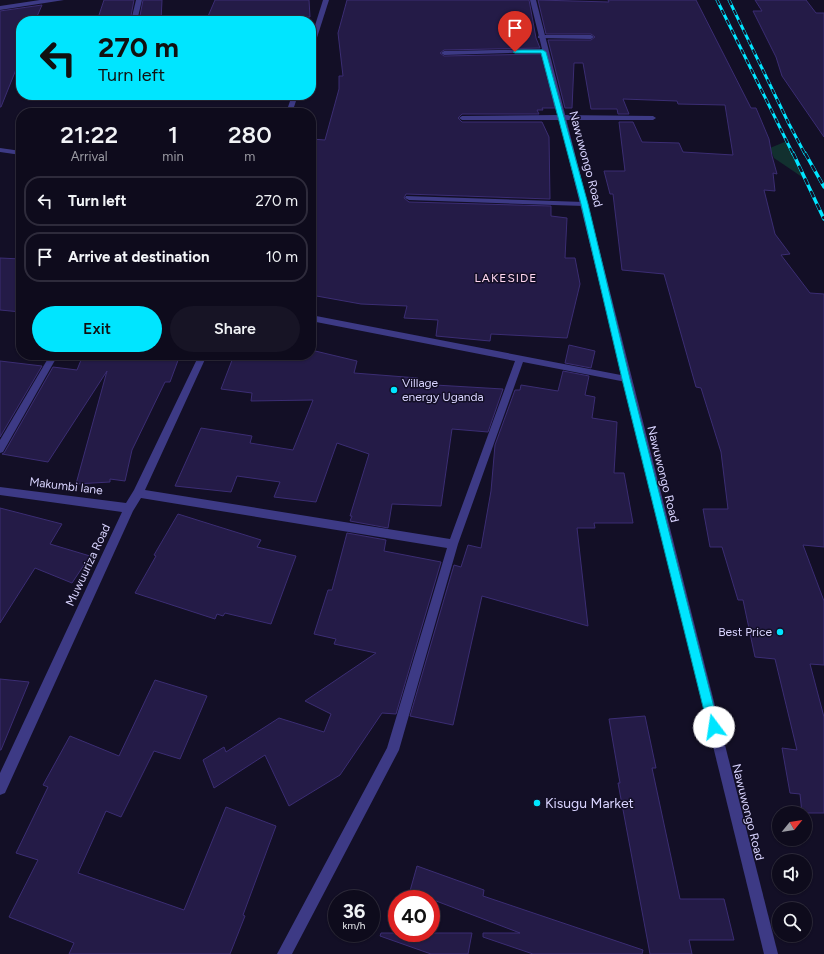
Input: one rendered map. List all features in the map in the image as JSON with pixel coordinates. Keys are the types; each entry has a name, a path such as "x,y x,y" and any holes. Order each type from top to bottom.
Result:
{"street":[{"path":"0,8 61,0"},
{"path":"135,16 139,0"},
{"path":"316,32 326,0"},
{"name":"Nawuwongo Road","path":"533,0 543,52 584,204 626,379 771,954"},
{"path":"540,37 591,37"},
{"path":"444,53 543,52"},
{"path":"462,118 653,118"},
{"path":"0,150 16,152"},
{"path":"409,198 584,204"},
{"path":"316,319 626,379"},
{"path":"284,954 393,750 453,544 520,359"},
{"path":"0,449 51,360"},
{"name":"Muwuuriza Road","path":"0,788 129,508 138,493 201,360"},
{"name":"Makumbi lane","path":"0,491 129,508"},
{"path":"138,493 453,544"}],"green space":[{"path":"787,141 808,181 774,158 770,148"}],"building":[{"path":"104,0 134,0 131,16 99,16"},
{"path":"143,0 162,0 161,16 140,16"},
{"path":"215,0 309,0 310,16 208,16"},
{"path":"347,0 529,0 536,38 540,48 444,50 440,53 444,56 542,54 555,108 542,108 543,110 537,110 539,114 462,114 458,118 462,122 542,122 549,137 550,199 406,194 404,198 409,202 551,206 551,216 567,218 565,258 575,258 580,284 567,338 491,334 490,341 436,336 438,320 404,318 407,306 361,304 316,296 316,139 325,140 339,89 339,76 343,76 338,33"},
{"path":"538,0 609,2 608,0 696,0 751,108 756,108 769,139 777,174 773,173 775,191 764,190 775,234 790,254 781,255 810,293 824,294 824,547 803,545 824,601 824,665 810,664 824,717 824,813 812,813 812,806 801,806 800,794 790,793 782,748 797,750 775,659 755,657 743,600 738,600 722,547 710,547 703,509 728,509 721,452 701,388 696,387 664,274 622,270 613,194 610,194 604,171 625,171 619,122 633,122 642,142 679,143 683,152 733,155 725,105 678,104 677,101 623,99 629,114 618,114 617,109 591,109 583,63 574,63 572,108 565,108 548,40 591,40 595,37 591,34 546,34"},
{"path":"755,0 806,0 816,13 824,13 824,137 782,76 776,57 753,11 762,11"},
{"path":"42,5 37,16 16,16 16,70 1,107 0,107 0,11"},
{"path":"0,258 16,259 16,312 0,310"},
{"path":"569,345 595,351 591,368 565,363"},
{"path":"316,351 357,361 354,373 418,378 418,384 503,389 488,432 452,429 441,506 392,504 388,528 350,521 352,516 350,516 369,454 337,443 316,502 274,497 280,482 237,476 231,492 175,486 201,428 252,436 250,443 293,450 313,400 251,401 252,393 221,389 232,360 316,360"},
{"path":"81,360 178,360 170,382 165,382 132,450 125,481 110,479 110,482 76,484 107,371 48,462 2,454 4,453 53,367 77,370"},
{"path":"0,361 42,366 0,437"},
{"path":"563,371 589,376 585,395 595,397 592,418 617,422 614,473 624,473 633,523 594,523 595,528 577,528 588,626 482,596 453,725 410,716 454,565 461,567 468,545 481,548 491,491 495,445 515,390 520,390 521,385 558,391"},
{"path":"0,508 62,524 50,544 90,556 72,583 35,568 0,623"},
{"path":"178,514 261,540 257,547 296,556 271,624 225,613 223,616 217,614 215,619 135,593 156,556 154,555"},
{"path":"347,533 386,540 384,551 441,562 396,714 382,713 340,775 289,806 265,755 214,788 203,760 224,747 226,752 279,718 324,732 331,714 305,701 376,653 334,644 336,639 314,634 328,590 332,590"},
{"path":"0,679 29,682 1,750 0,750"},
{"path":"155,680 207,696 180,759 154,751 121,817 106,811 78,873 184,910 226,807 276,826 243,915 245,916 230,954 69,954 74,943 9,917 38,860 16,853 48,787 43,785 70,736 119,756"},
{"path":"645,716 656,768 652,768 680,899 724,899 734,940 689,940 692,954 650,954 618,783 620,783 609,719"},
{"path":"417,866 484,890 483,896 643,950 642,954 533,954 483,937 483,933 520,933 440,902 440,890 410,890"},
{"path":"381,933 388,933 388,939 380,936"},
{"path":"440,933 472,933 468,954 431,954 397,942 440,942"}],"railway":[{"path":"717,0 793,154"},
{"path":"729,0 805,154"},
{"path":"793,153 824,219"},
{"path":"805,153 824,187"}],"place":[{"name":"Village energy Uganda","path":"394,390"},
{"name":"Best Price","path":"780,632"},
{"name":"Kisugu Market","path":"537,803"}],"district":[{"name":"LAKESIDE","path":"506,278"}],"route":[{"path":"515,52 543,52 584,204 626,379 714,727"}]}
